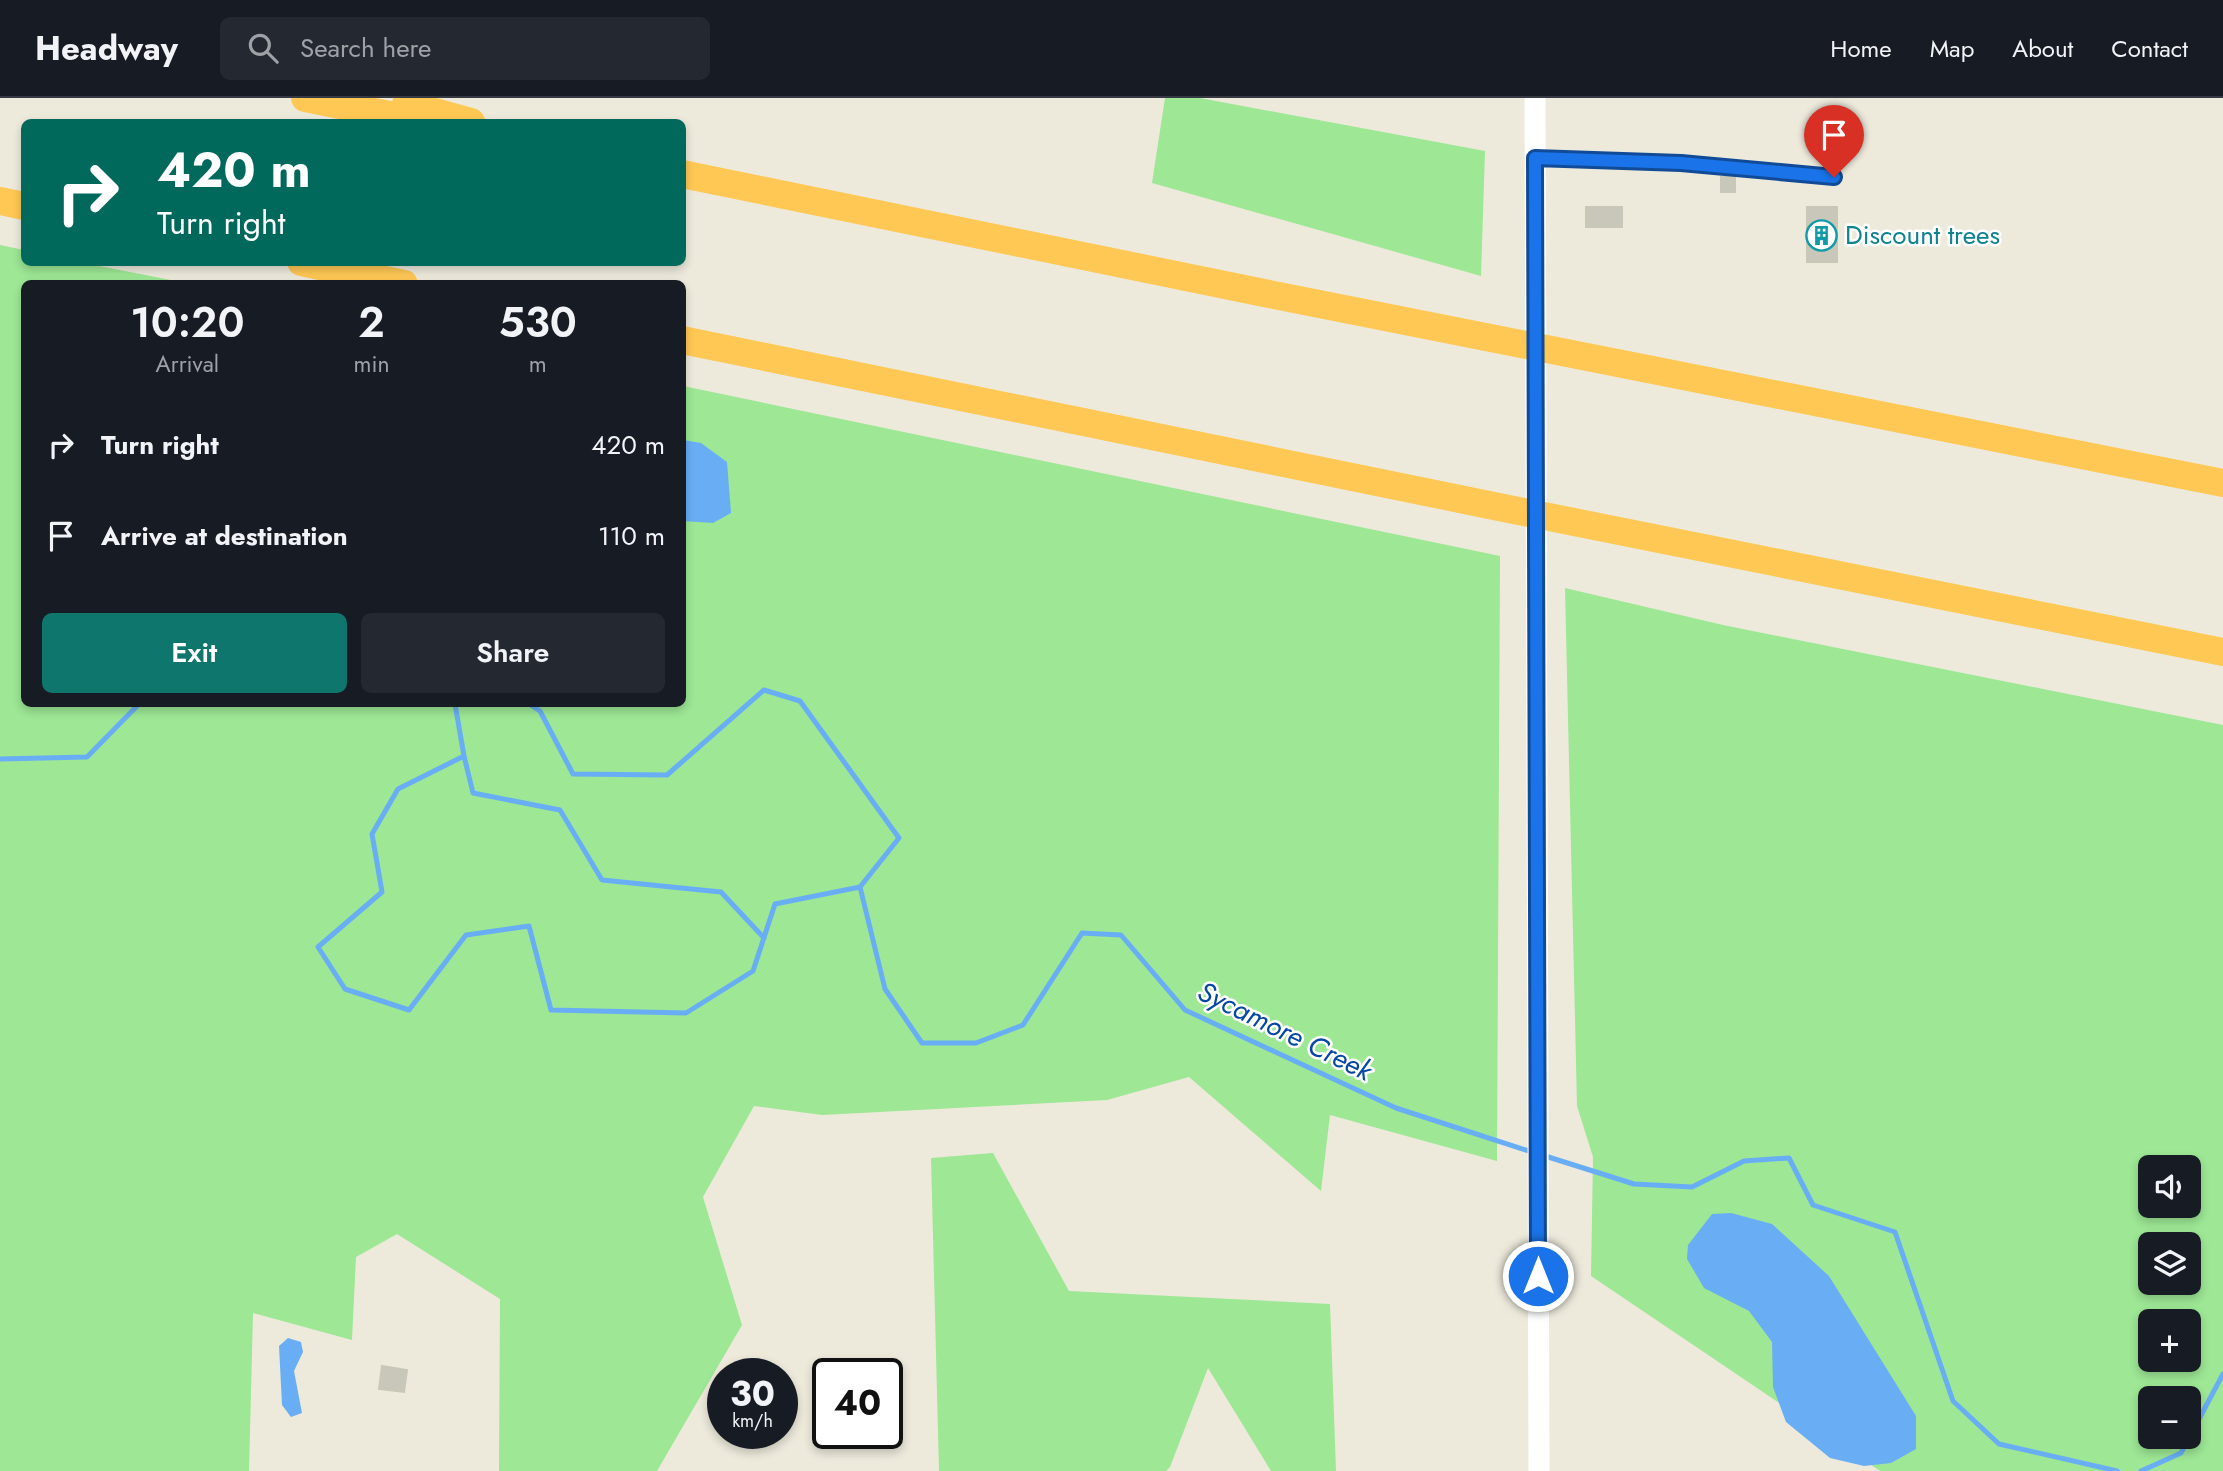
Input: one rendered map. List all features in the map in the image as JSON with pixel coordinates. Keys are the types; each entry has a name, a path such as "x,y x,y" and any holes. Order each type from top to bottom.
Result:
{"highway":[{"path":"305,98 410,119"},
{"path":"387,98 460,119"},
{"path":"686,175 2223,482"},
{"path":"0,201 21,205"},
{"path":"321,266 385,280"},
{"path":"686,341 2223,652"}],"street":[{"path":"1535,98 1539,1471"}],"lane":[{"path":"1535,158 1681,163 1834,177"}],"green space":[{"path":"1165,98 1200,98 1485,151 1481,276 1152,183"},
{"path":"0,245 21,249 21,266 99,266 171,280 21,280 21,707 686,707 686,387 1500,556 1497,1161 1330,1115 1321,1191 1189,1077 1107,1100 822,1115 754,1106 703,1197 742,1325 723,1358 707,1358 707,1385 657,1471 499,1471 500,1299 397,1234 356,1257 352,1340 253,1313 249,1471 0,1471"},
{"path":"1565,588 1723,625 2223,725 2223,1471 1880,1471 1591,1276 1593,1157 1577,1106"},
{"path":"993,1153 1069,1291 1330,1304 1336,1471 1271,1471 1208,1368 1170,1467 1166,1471 939,1471 931,1158"}],"water":[{"path":"686,440 701,443 727,462 731,513 713,523 686,521"},
{"path":"1731,1213 1772,1224 1829,1276 1916,1416 1916,1449 1891,1463 1864,1466 1830,1458 1786,1422 1773,1387 1772,1342 1749,1311 1704,1288 1687,1259 1688,1245 1712,1214"},
{"path":"288,1338 301,1342 303,1352 294,1371 302,1413 291,1417 282,1405 279,1346"}],"building":[{"path":"1721,177 1735,177 1735,192 1721,192"},
{"path":"1586,207 1622,207 1622,227 1586,227"},
{"name":"Discount trees","path":"1807,207 1837,207 1837,262 1807,262"},
{"path":"382,1366 407,1370 404,1392 379,1389"}],"waterway":[{"path":"534,707 540,711 573,774 667,775 764,690 800,701 899,838 860,887"},
{"name":"Sycamore Creek","path":"0,759 87,757 136,707"},
{"name":"Sycamore Creek","path":"456,707 464,756 398,789 372,834 382,892 318,947 345,989 409,1010 466,935 529,926 551,1010 686,1013 753,971 775,904 860,887 885,989 922,1043 976,1043 1023,1025 1082,933 1121,935 1185,1010 1396,1108 1532,1152"},
{"path":"464,756 473,793 560,810 602,880 721,892 764,938"},
{"name":"Sycamore Creek","path":"1542,1155 1634,1184 1692,1187 1744,1161 1789,1158 1813,1205 1895,1232 1953,1401 1999,1444 2117,1471"},
{"name":"Sycamore Creek","path":"2141,1471 2181,1453 2223,1374"}],"place":[{"name":"Discount trees","path":"1822,235"}],"route":[{"path":"1538,1276 1535,158 1681,163 1834,177"}]}
